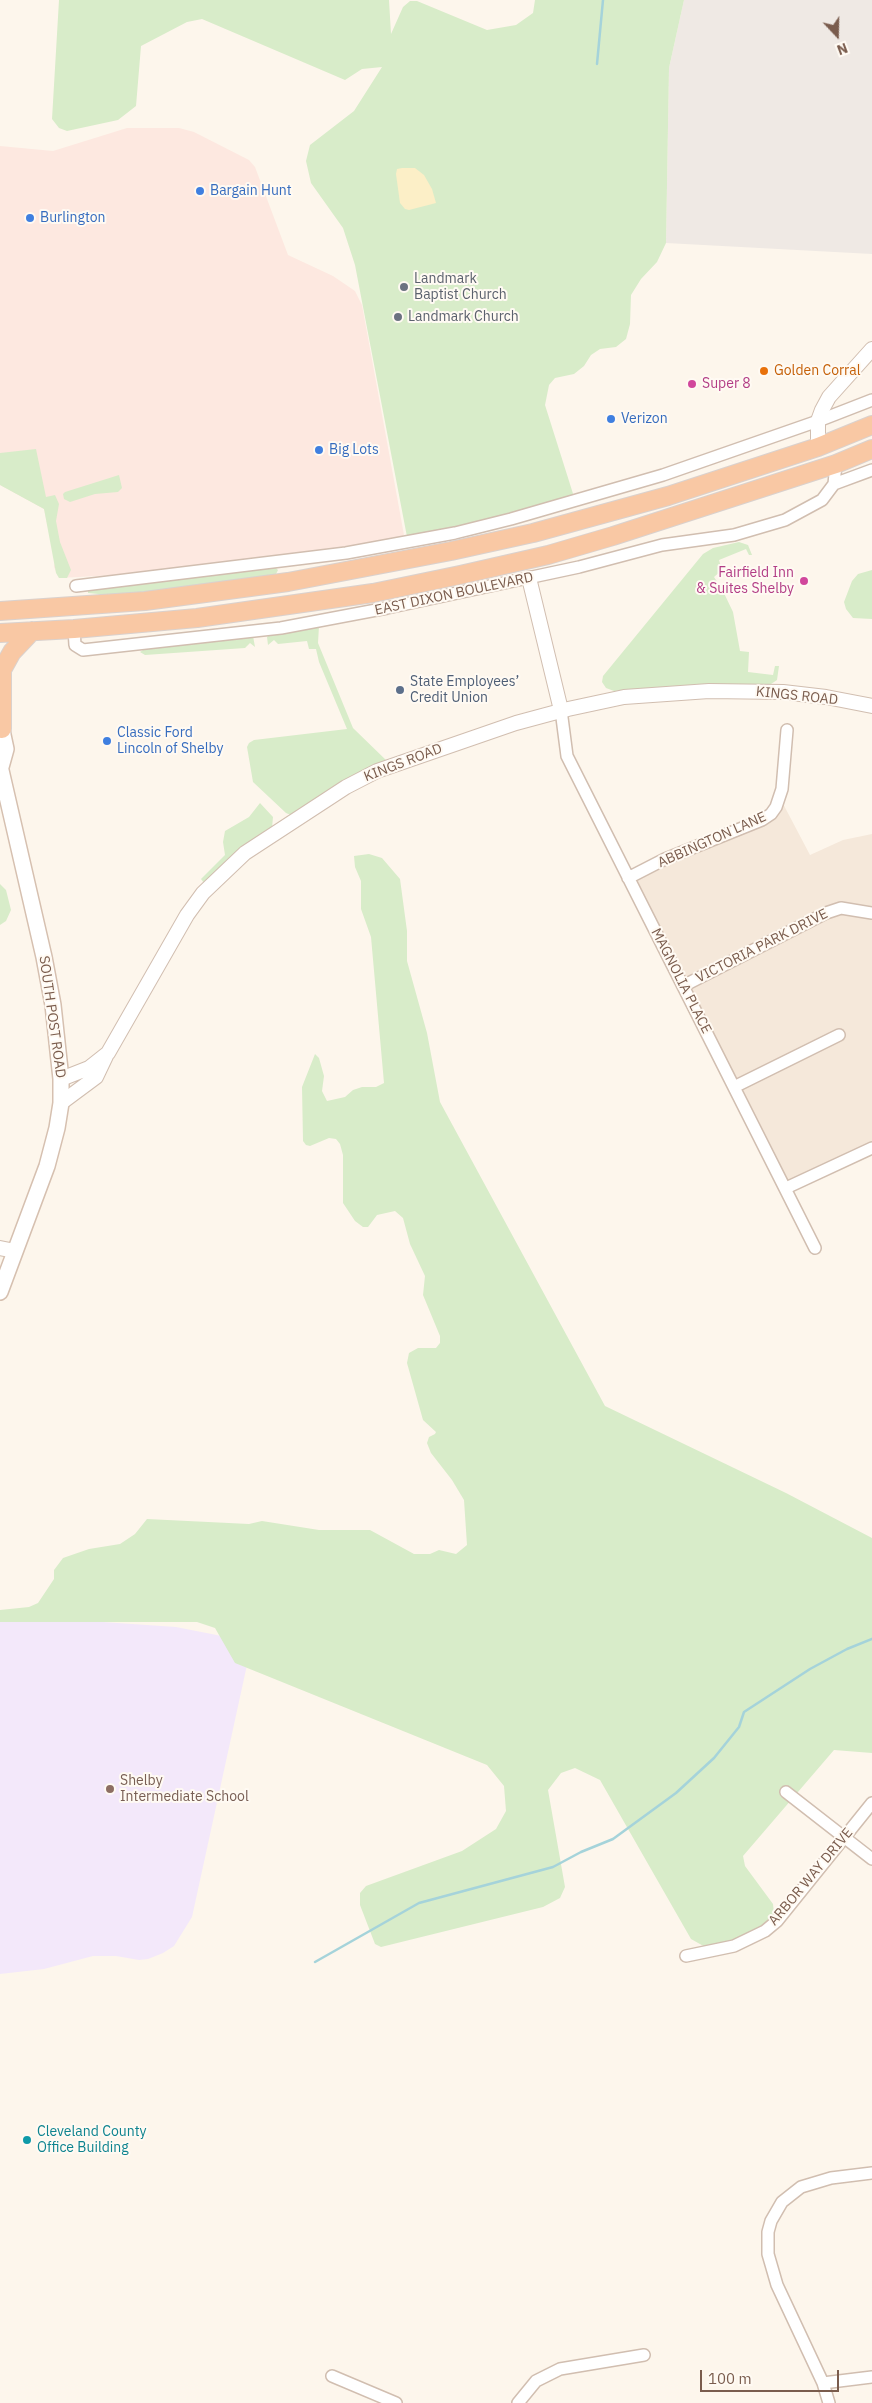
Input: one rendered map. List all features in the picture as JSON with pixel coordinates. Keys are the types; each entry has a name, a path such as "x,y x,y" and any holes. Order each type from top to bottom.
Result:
{"highway":[{"path":"0,611 145,601 288,582 451,551 533,533 677,493 818,447 872,425"},
{"path":"836,464 836,454 840,448 872,434"},
{"path":"702,508 717,496 809,460 816,454 818,447"},
{"name":"EAST DIXON BOULEVARD","path":"0,632 74,629 249,612 373,593 460,575 548,555 702,508 836,464 872,449"},
{"path":"1,725 2,670 12,652 32,631"}],"main road":[{"name":"SOUTH POST ROAD","path":"0,1292 46,1166 61,1103 62,1079 50,986 5,806 0,767 6,749 1,725"}],"street":[{"path":"818,447 818,421 829,398 872,348"},
{"path":"76,586 284,561 402,543 512,519 663,474 818,421 872,400"},
{"path":"834,484 836,464"},
{"name":"EAST DIXON BOULEVARD","path":"74,629 75,644 84,650 251,632 353,615 579,567 662,545 716,539 751,531 785,520 810,508 827,495 834,484 872,470"},
{"path":"284,561 288,582"},
{"path":"529,578 561,710"},
{"path":"249,612 251,632"},
{"name":"KINGS ROAD","path":"62,1079 89,1068 108,1053 187,915 203,893 246,853 346,786 377,771 473,737 561,710 624,697 709,691 783,692 826,697 872,706"},
{"name":"MAGNOLIA PLACE","path":"561,710 567,756 815,1248"},
{"name":"ABBINGTON LANE","path":"628,878 665,859 762,820 771,814 776,807 782,789 788,730"},
{"name":"VICTORIA PARK DRIVE","path":"683,986 826,913 840,908 872,913"},
{"path":"734,1087 839,1035"},
{"path":"61,1103 96,1077 108,1053"},
{"path":"786,1188 872,1148"},
{"path":"0,1248 16,1251"},
{"path":"786,1792 872,1859"},
{"name":"ARBOR WAY DRIVE","path":"686,1956 734,1946 765,1931 777,1921 872,1803"},
{"path":"829,2403 823,2383 777,2285 768,2254 768,2232 782,2202 801,2187 831,2178 872,2173"},
{"path":"518,2403 536,2381 560,2369 644,2354"},
{"path":"332,2376 396,2403"},
{"path":"823,2383 872,2377"}],"shaded area":[{"path":"684,0 872,0 872,254 666,243 669,68"},
{"path":"127,128 179,128 194,132 249,160 255,167 288,255 333,276 355,291 362,305 404,535 398,540 312,553 136,574 59,578 54,567 55,559 44,509 0,485 0,146 53,151"},
{"path":"780,798 810,855 843,840 872,834 872,1148 786,1188 628,878 762,820"},
{"name":"Shelby Intermediate School","path":"0,1615 176,1627 252,1642 192,1917 174,1946 163,1953 148,1959 139,1960 116,1956 93,1956 44,1969 0,1974"}],"green space":[{"path":"59,0 389,0 391,34 403,7 410,1 417,1 487,30 516,25 533,13 535,0 684,0 669,68 666,243 657,262 641,279 631,295 630,324 626,339 616,347 600,349 591,355 584,366 574,374 555,378 549,385 545,405 575,500 408,542 355,265 343,228 311,183 306,161 310,145 354,111 382,67 362,69 345,80 202,19 187,22 141,46 136,106 118,120 67,131 59,128 52,119"},
{"path":"36,449 46,497 55,495 59,504 56,521 60,542 71,570 67,578 59,578 56,573 44,509 0,485 0,453"},
{"path":"119,475 122,488 118,492 95,494 70,502 64,499 63,494 65,492"},
{"path":"739,542 748,545 752,555 749,555 746,549 719,560 722,570 714,577 733,612 740,651 749,652 748,672 773,675 775,666 779,666 777,680 768,686 614,691 606,688 602,682 603,676 703,554 713,548"},
{"path":"275,567 278,570 275,576 129,597 88,593 88,590"},
{"path":"872,570 872,619 853,618 846,609 844,602 852,581 858,574"},
{"path":"319,626 318,643 353,728 388,762 291,815 286,813 253,782 247,747 254,740 347,729 319,662 316,649 309,649 307,641 278,644 274,640 268,645 267,637 270,634"},
{"path":"253,636 255,647 250,643 245,648 145,655 140,652 146,648"},
{"path":"260,803 273,817 272,828 204,883 201,879 225,855 223,842 225,831 249,817"},
{"path":"369,854 382,858 400,879 407,931 407,961 427,1033 440,1102 605,1406 786,1493 872,1538 872,1753 834,1750 743,1856 745,1866 773,1904 774,1914 762,1928 738,1941 707,1948 691,1939 600,1780 575,1768 561,1773 548,1790 565,1887 560,1898 543,1907 381,1947 375,1944 360,1905 360,1893 366,1886 462,1851 496,1829 506,1811 504,1786 487,1765 235,1663 215,1628 197,1622 0,1622 0,1610 29,1607 38,1603 54,1579 54,1570 63,1558 89,1549 120,1544 135,1534 147,1519 249,1524 262,1521 319,1530 370,1530 414,1554 430,1554 439,1550 456,1554 467,1545 464,1500 452,1480 431,1453 427,1443 429,1437 436,1432 423,1420 407,1363 409,1353 418,1348 436,1348 440,1343 440,1336 423,1295 425,1276 410,1244 403,1218 395,1211 377,1215 368,1227 363,1227 355,1221 343,1203 343,1155 340,1144 336,1139 329,1138 310,1146 306,1145 303,1141 302,1087 315,1054 319,1058 324,1076 322,1091 327,1101 345,1097 353,1090 362,1087 376,1087 384,1083 371,937 361,909 361,881 355,867 354,856"},
{"path":"0,884 6,890 11,910 6,921 0,925"}],"sand":[{"path":"415,168 424,175 432,189 436,203 409,210 405,209 400,203 396,174 397,169"}],"waterway":[{"path":"597,64 603,0"},
{"path":"315,1962 419,1903 553,1867 581,1852 613,1839 676,1793 714,1758 739,1727 744,1712 810,1669 847,1649 872,1639"}],"place":[{"name":"Bargain Hunt","path":"200,191"},
{"name":"Burlington","path":"30,218"},
{"name":"Landmark Baptist Church","path":"404,287"},
{"name":"Landmark Church","path":"398,317"},
{"name":"Golden Corral","path":"764,371"},
{"name":"Super 8","path":"692,384"},
{"name":"Verizon","path":"611,419"},
{"name":"Big Lots","path":"319,450"},
{"name":"Fairfield Inn & Suites Shelby","path":"804,581"},
{"name":"State Employees’ Credit Union","path":"400,690"},
{"name":"Classic Ford Lincoln of Shelby","path":"107,741"},
{"name":"Shelby Intermediate School","path":"110,1789"},
{"name":"Cleveland County Office Building","path":"27,2140"}]}
